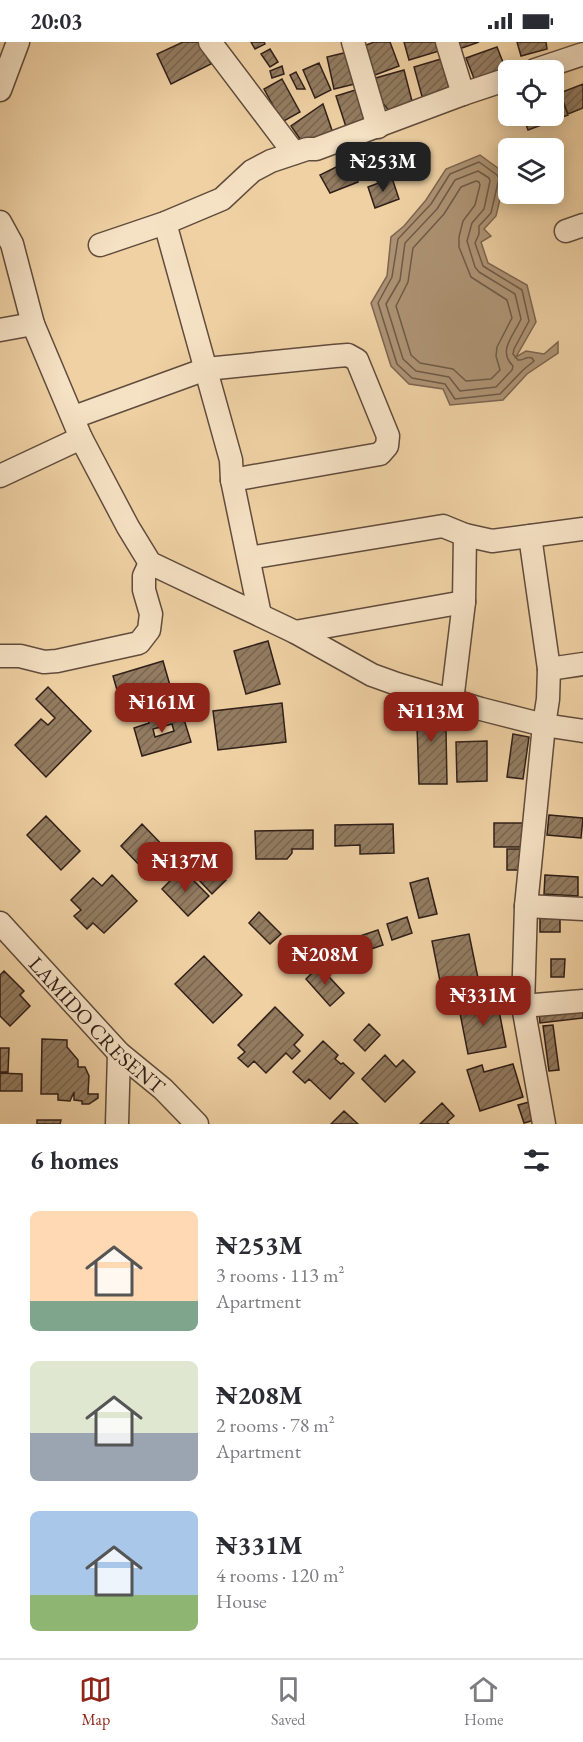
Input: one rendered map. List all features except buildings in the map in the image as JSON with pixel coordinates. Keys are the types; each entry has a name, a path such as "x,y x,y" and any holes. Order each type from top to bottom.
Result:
{"street":[{"path":"0,90 18,42"},
{"path":"353,42 378,127"},
{"path":"447,42 463,94"},
{"path":"213,43 294,153"},
{"path":"553,60 567,52"},
{"path":"100,245 165,223 222,199 252,171 271,161 307,149 316,149 498,82"},
{"path":"0,222 12,244 33,324 78,428 128,527 150,563 295,632 372,675 453,701 544,725 583,731"},
{"path":"165,223 231,460 232,480 260,615"},
{"path":"0,330 33,324"},
{"path":"0,476 78,428 206,369 348,355 357,360 388,436 387,446 380,454 232,480"},
{"path":"249,558 443,526 492,542 583,530"},
{"path":"453,701 464,602 465,535"},
{"path":"530,536 549,669 548,699 526,906 523,1006 544,1124"},
{"path":"0,656 20,656 44,662 57,662 138,643 149,630 151,614 144,590 144,576 150,563"},
{"path":"295,632 464,602"},
{"path":"549,669 583,664"},
{"path":"526,906 583,909"},
{"name":"LAMIDO CRESENT","path":"0,923 119,1053 163,1089 197,1124"},
{"path":"523,1006 583,1001"},
{"path":"117,1124 119,1053"}],"water":[{"path":"480,155 498,168 499,204 496,216 484,229 491,236 481,242 488,263 527,285 536,322 516,357 526,351 544,354 558,342 558,353 527,374 503,400 450,405 443,389 409,384 391,366 371,303 387,276 391,237 404,226 426,200 446,169"}]}
